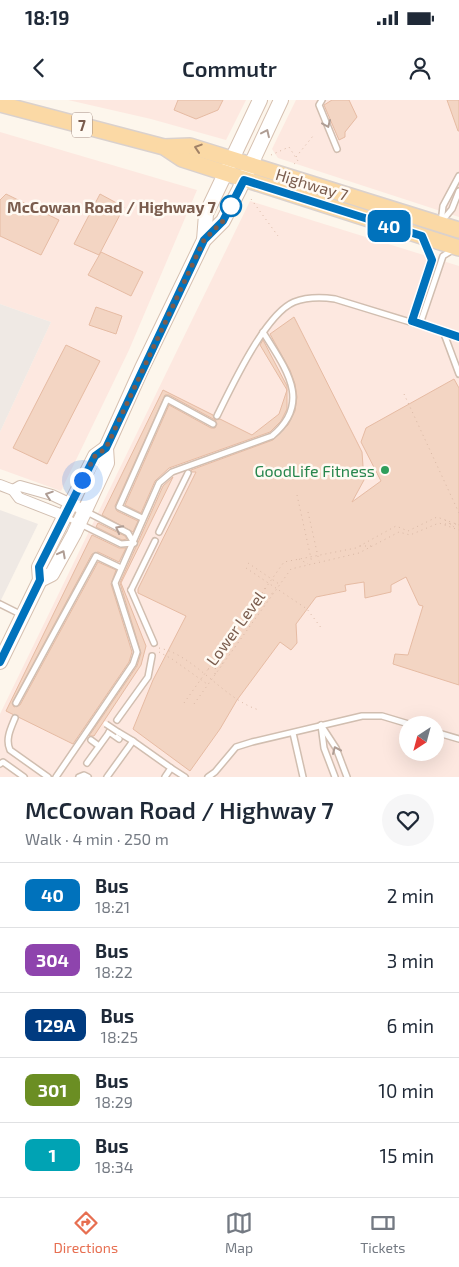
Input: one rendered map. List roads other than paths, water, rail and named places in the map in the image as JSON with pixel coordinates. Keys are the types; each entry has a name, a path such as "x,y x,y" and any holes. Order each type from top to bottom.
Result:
{"main road":[{"path":"204,240 206,214 260,100"},
{"path":"0,662 40,580 39,567 95,456 106,448 204,240 223,221 248,173 281,100"},
{"name":"Highway 7","path":"0,104 164,147 182,159 228,166 422,236 459,247"},
{"name":"Highway 7","path":"248,173 441,223 459,230"},
{"path":"40,580 52,574 82,517 107,464 106,448"}],"street":[{"path":"0,485 13,490 20,486 52,496 68,510 82,517"}],"lane":[{"path":"322,100 319,105 338,149"},
{"path":"441,223 444,206 459,176"},
{"path":"441,223 452,209 459,192"},
{"path":"412,321 432,260 422,236"},
{"path":"420,324 444,256 459,247"},
{"path":"216,416 263,332 291,303 318,297 339,300 412,321 459,338"},
{"path":"443,331 459,374"},
{"path":"56,777 133,664 137,652 115,583 159,483 172,472 272,436 283,427 293,409 292,382 263,332"},
{"path":"142,518 119,507 167,399 212,424"},
{"path":"160,532 188,473"},
{"path":"82,517 121,544 134,543"},
{"path":"82,517 128,533 134,543"},
{"path":"154,646 129,590 155,541"},
{"path":"16,703 96,556 122,568"},
{"path":"0,604 22,615"},
{"path":"117,720 148,677 152,656"},
{"path":"208,777 215,772 236,747 362,716 382,716 399,721"},
{"path":"16,718 9,731 8,745 10,750 48,777"},
{"path":"95,720 106,724 133,741 185,777"},
{"path":"321,725 324,748 335,777"},
{"path":"321,725 336,748 346,777"},
{"path":"87,763 108,733 119,739"},
{"path":"293,733 303,777"},
{"path":"444,735 459,739"},
{"path":"91,740 99,746"},
{"path":"107,777 133,741"},
{"path":"0,764 3,762 24,777"},
{"path":"165,777 171,768"},
{"path":"79,777 84,775 88,777"}],"place":[{"name":"McCowan Road / Highway 7","path":"231,206"},
{"name":"GoodLife Fitness","path":"385,470"}]}
